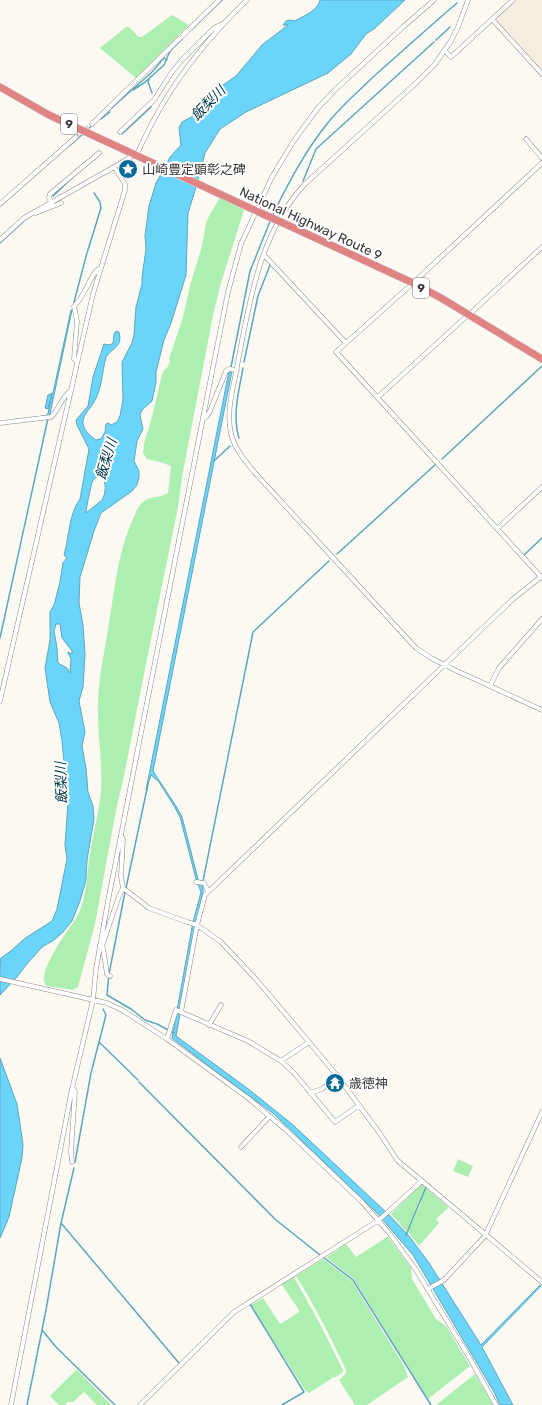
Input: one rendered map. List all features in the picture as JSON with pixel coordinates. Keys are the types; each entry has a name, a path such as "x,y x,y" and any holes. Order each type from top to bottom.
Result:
{"highway":[{"name":"National Highway Route 9","path":"0,87 49,114 136,156 413,283 542,359"}],"street":[{"path":"92,124 219,0"},
{"path":"0,240 24,218 136,156 160,107 173,87 194,58 222,24 247,0"},
{"path":"12,1405 203,418 232,279 241,244 258,211 270,181 293,142 316,110 379,49 434,0"},
{"path":"468,0 458,27 445,51 435,64 299,191 282,214 264,254 253,289 230,403 229,419 232,438 243,459 410,642 423,653 446,665 542,710"},
{"path":"445,51 451,57 512,0"},
{"path":"492,19 542,74"},
{"path":"120,132 154,100 172,72 182,61 214,28 222,24"},
{"path":"0,204 76,138"},
{"path":"526,139 542,158"},
{"path":"51,202 49,198 50,194 99,152"},
{"path":"180,1011 195,924 208,891 446,665 513,599 542,577 336,352 413,283 542,163"},
{"path":"0,702 77,362 100,268 125,190 125,184 114,167"},
{"path":"29,215 61,203"},
{"path":"378,397 542,247"},
{"path":"264,254 346,343"},
{"path":"77,362 74,358 77,317 74,306 80,299 95,271 100,268"},
{"path":"203,418 206,417 210,411 226,371 229,369 237,370"},
{"path":"0,423 51,417 67,394 71,391"},
{"path":"498,528 542,487"},
{"path":"490,686 499,668 542,619"},
{"path":"109,976 106,970 101,946 123,888 121,876 123,839 121,836"},
{"path":"200,882 208,891"},
{"path":"123,888 153,910 195,924 221,942 255,978 310,1042 381,1135 397,1160 485,1236 542,1282"},
{"path":"0,980 91,999 107,1003 122,1010 167,1039 270,1116 380,1219 429,1289 496,1405"},
{"path":"209,1025 221,1005"},
{"path":"167,1039 174,1012 180,1011 248,1042 281,1061 291,1069 335,1122 358,1106"},
{"path":"281,1061 310,1042"},
{"path":"310,1093 322,1089 338,1077"},
{"path":"72,1089 75,1091 71,1152 72,1162"},
{"path":"429,1289 441,1281 485,1236 542,1112"},
{"path":"241,1147 270,1116"},
{"path":"140,1405 234,1312 380,1219 422,1181"}],"shaded area":[{"path":"516,0 542,0 542,72 494,20"}],"green space":[{"path":"172,15 189,25 136,78 100,48 126,27 129,27 139,37 142,37"},
{"path":"221,196 245,207 221,283 213,315 182,477 178,507 117,805 95,924 78,987 73,990 47,986 44,980 45,972 61,940 78,915 86,888 89,859 101,794 98,718 99,685 115,582 124,542 136,511 140,505 148,499 168,493 171,466 147,459 143,453 144,444 162,374 170,362 169,359 183,317 190,286 202,246 206,223"},
{"path":"458,1159 473,1166 468,1177 453,1171"},
{"path":"421,1184 425,1187 406,1231 391,1214"},
{"path":"426,1188 448,1208 436,1219 439,1223 419,1246 408,1232"},
{"path":"387,1237 411,1268 412,1279 436,1319 446,1326 470,1366 428,1399 354,1279 327,1258 346,1244 356,1257"},
{"path":"323,1259 352,1281 404,1366 408,1377 367,1405 355,1405 339,1380 346,1373 346,1370 310,1299 296,1276"},
{"path":"294,1277 343,1370 343,1372 336,1377 309,1393 305,1390 251,1305 263,1298 280,1324 298,1313 299,1310 282,1285 282,1283"},
{"path":"76,1370 111,1405 97,1405 84,1392 73,1402 67,1402 65,1405 59,1405 50,1396"},
{"path":"475,1374 493,1405 436,1405"}],"water":[{"name":"飯梨川","path":"320,0 405,0 374,29 366,34 351,54 328,73 246,112 220,129 205,153 197,183 165,168 170,157 181,145 179,128 182,122 195,115 216,90 236,76 262,45 288,25 283,25 286,21 295,21 310,13 319,4"},
{"name":"飯梨川","path":"164,169 197,184 188,213 186,275 164,340 156,372 156,382 152,401 142,410 140,415 143,429 137,441 134,461 139,471 137,485 132,491 101,513 80,577 79,603 83,625 85,654 83,687 79,701 85,732 82,746 88,792 93,806 94,819 87,860 86,880 72,921 54,940 42,947 0,995 1,958 24,939 52,921 57,909 67,859 65,845 68,803 62,741 59,723 50,702 45,668 50,640 50,612 54,605 63,563 67,558 64,555 74,511 80,499 89,449 76,420 88,406 93,377 104,344 110,345 113,343 114,334 116,331 119,332 120,341 106,357 99,392 85,416 83,424 91,436 96,440 101,439 105,432 106,424 108,423 111,425 117,422 120,416 123,400 122,362 132,343 134,335 136,307 142,284 146,249 145,236 149,206 156,183","holes":["99,476 103,478 105,484 105,491 102,500 86,513 92,482","56,624 60,624 62,638 72,651 72,654 68,652 71,659 70,673 67,668 58,663 54,631"]},
{"path":"71,310 50,414 49,416 34,418 47,415 48,413 52,394 48,409 45,408 48,395 53,393"},
{"path":"229,371 232,371 153,771 182,817 198,879 203,885 203,892 176,1036 247,1088 292,1124 388,1214 409,1236 429,1263 481,1345 540,1285 541,1286 482,1347 513,1405 500,1405 494,1392 413,1255 377,1213 274,1114 172,1038 193,922 201,892 196,879 180,817 159,782 151,775 146,790"},
{"path":"0,1058 17,1104 23,1144 22,1158 9,1217 0,1238"}],"waterway":[{"path":"192,29 222,0"},
{"path":"272,216 304,157 319,134 332,118 372,78 457,3"},
{"path":"436,40 450,27"},
{"path":"133,90 144,83 164,65 170,51 182,39"},
{"path":"303,181 316,149 434,42"},
{"path":"87,130 152,72 164,58 167,60"},
{"path":"150,77 148,82 152,93"},
{"path":"122,134 151,107"},
{"path":"101,119 110,112"},
{"path":"69,146 83,134"},
{"path":"53,196 72,178"},
{"path":"74,302 101,208 100,202 94,193"},
{"path":"231,367 250,271 271,219"},
{"path":"0,243 23,222"},
{"path":"244,362 258,296 270,265"},
{"path":"442,459 542,366"},
{"path":"239,438 236,412 243,368"},
{"path":"0,638 48,418"},
{"path":"214,461 230,446"},
{"path":"337,554 436,464"},
{"path":"524,555 542,538"},
{"path":"203,881 253,632 329,561"},
{"path":"126,888 148,784"},
{"path":"125,892 109,974 107,995 131,1009 145,1020 157,1024 174,1033"},
{"path":"75,1162 91,1073 106,1015 103,1009"},
{"path":"99,1042 138,1080"},
{"path":"139,1082 276,1220 320,1255"},
{"path":"27,1405 46,1310 61,1223 74,1168"},
{"path":"406,1235 426,1187"},
{"path":"61,1223 179,1363"},
{"path":"323,1257 353,1280 431,1405"},
{"path":"250,1304 304,1392 282,1405"},
{"path":"42,1330 56,1347 115,1405"}],"tunnel":[{"path":"76,137 92,124"}],"place":[{"name":"山崎豊定顕彰之碑","path":"128,169"},
{"name":"歳徳神","path":"335,1083"}]}
